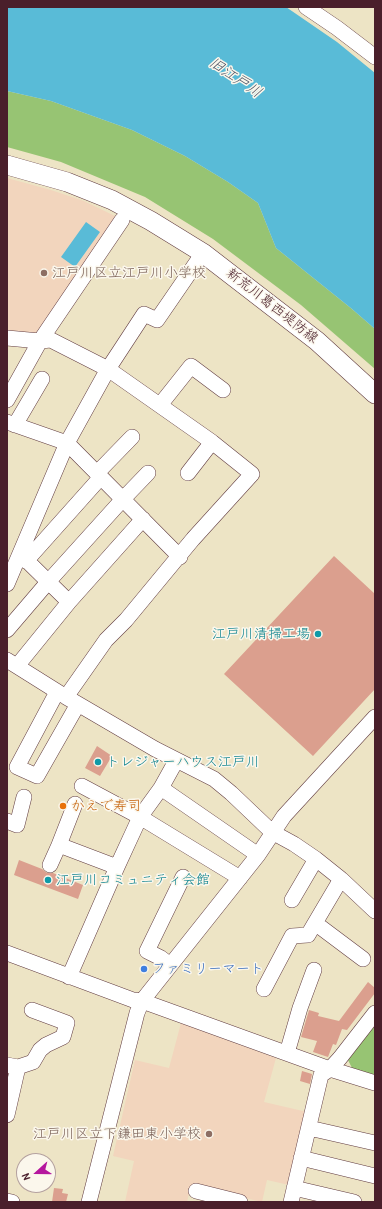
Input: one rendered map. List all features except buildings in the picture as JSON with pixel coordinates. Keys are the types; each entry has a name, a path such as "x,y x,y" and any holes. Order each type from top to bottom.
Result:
{"main road":[{"name":"新荒川葛西堤防線","path":"7,165 67,182 112,200 151,221 203,253 316,341 375,394"}],"street":[{"path":"306,7 375,57"},
{"path":"7,400 40,341 122,220"},
{"path":"23,557 67,442 108,369 144,314 157,320 203,253"},
{"path":"7,338 40,341 51,340 108,369 212,442 252,474 126,620 106,640 67,698 17,767 37,776 67,698"},
{"path":"160,405 191,366 223,390"},
{"path":"42,379 11,423 67,442 180,557"},
{"path":"8,577 23,557 132,437"},
{"path":"188,473 212,442"},
{"path":"7,630 48,582 148,473"},
{"path":"143,518 69,602 12,663 67,698 176,761 214,779 272,832 294,844 316,859 341,879 375,911"},
{"path":"23,557 69,602"},
{"path":"89,1202 137,1013 142,1001 258,855 272,832 289,810 375,717"},
{"path":"68,977 140,817 161,788 176,761"},
{"path":"82,786 140,817 240,878"},
{"path":"161,788 258,855"},
{"path":"7,821 17,824 24,797"},
{"path":"50,865 75,804"},
{"path":"59,845 117,866"},
{"path":"292,900 316,859"},
{"path":"170,964 147,951 182,877"},
{"path":"264,989 292,936 308,935 341,879"},
{"path":"315,923 363,958"},
{"path":"7,953 133,1000 142,1001 330,1069 375,1083"},
{"path":"287,1053 300,1008 314,970"},
{"path":"7,1115 13,1066 33,1062 40,1050 46,1045 63,1037 67,1023 32,1010"},
{"path":"354,1202 292,1195 321,1075 330,1069 375,1012"},
{"path":"309,1128 375,1143"},
{"path":"301,1158 375,1176"},
{"path":"196,1191 240,1202"},
{"path":"7,1201 12,1202"}],"shaded area":[{"name":"江戸川区立江戸川小学校","path":"7,178 84,201 119,218 42,329 34,335 7,333"},
{"name":"江戸川区立下鎌田東小学校","path":"181,1023 276,1058 264,1102 307,1112 289,1185 267,1180 262,1202 191,1185 187,1202 125,1202 134,1161 113,1156 135,1060 169,1068"}],"green space":[{"path":"7,91 51,101 132,130 185,156 228,182 258,203 276,248 375,329 375,369 301,305 213,239 145,197 61,162 7,147"},
{"path":"375,1024 375,1077 353,1070 347,1058"}],"water":[{"name":"旧江戸川","path":"7,7 286,7 337,42 375,73 375,329 276,248 258,203 228,182 185,156 132,130 51,101 7,91"},
{"path":"86,222 100,232 75,267 61,257"}],"place":[{"name":"江戸川区立江戸川小学校","path":"44,273"},
{"name":"江戸川清掃工場","path":"318,634"},
{"name":"トレジャーハウス江戸川","path":"98,762"},
{"name":"かえで寿司","path":"63,806"},
{"name":"江戸川コミュニティ会館","path":"48,880"},
{"name":"ファミリーマート","path":"144,969"},
{"name":"江戸川区立下鎌田東小学校","path":"209,1134"}]}
